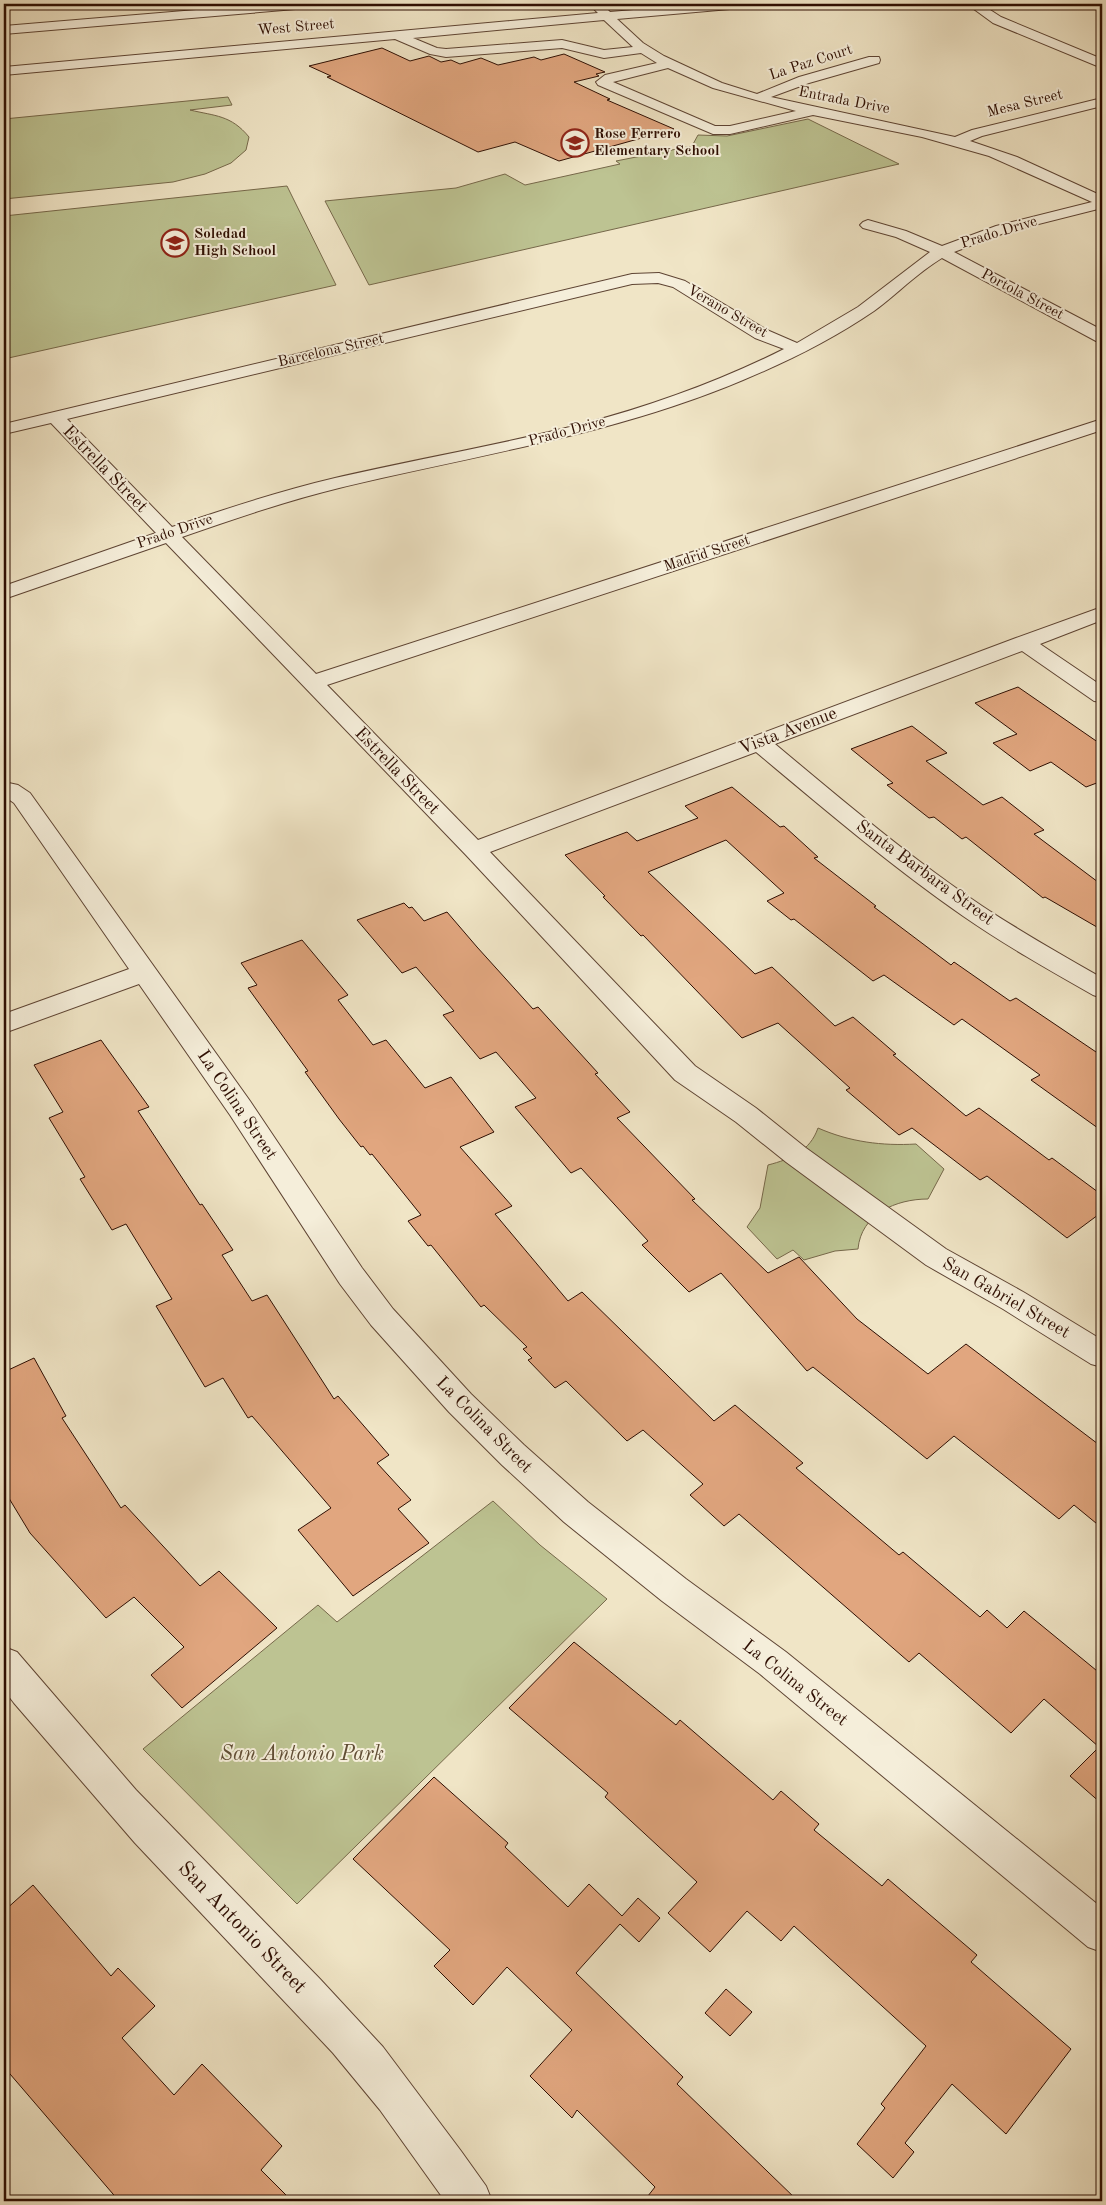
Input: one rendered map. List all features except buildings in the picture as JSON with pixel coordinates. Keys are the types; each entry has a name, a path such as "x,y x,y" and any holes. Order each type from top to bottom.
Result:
{"street":[{"path":"4,30 307,4"},
{"name":"Entrada Drive","path":"595,4 644,49 698,78 758,98 814,112 957,141 1040,172 1102,203"},
{"name":"West Street","path":"4,71 741,4"},
{"path":"973,4 997,20 1102,64"},
{"path":"87,23 101,62"},
{"path":"397,35 439,53 453,54 562,44 604,54 644,49"},
{"name":"La Paz Court","path":"758,98 804,80 874,60"},
{"path":"669,64 625,74 603,82 708,129 725,131 814,112"},
{"path":"625,74 643,82"},
{"name":"Mesa Street","path":"957,141 977,133 1102,102"},
{"path":"721,115 747,126"},
{"name":"Prado Drive","path":"4,593 166,534 253,505 335,484 516,446 600,424 670,402 739,376 836,328 869,306 909,273 942,252 977,236 1102,203"},
{"name":"Portola Street","path":"868,225 901,234 942,252 1102,337"},
{"name":"Verano Street","path":"659,278 679,284 761,334 795,348"},
{"name":"Barcelona Street","path":"4,429 632,279 659,278"},
{"name":"Estrella Street","path":"55,417 166,534 474,850 685,1073 746,1115"},
{"name":"Madrid Street","path":"311,683 1102,424"},
{"name":"Vista Avenue","path":"474,850 1102,613"},
{"path":"1023,642 1102,696"},
{"name":"Santa Barbara Street","path":"758,742 876,839 955,899 994,925 1102,990"},
{"name":"La Colina Street","path":"4,788 22,798 240,1108 351,1276 382,1317 460,1403 513,1455 576,1512 674,1590 773,1663 1102,1933"},
{"path":"4,1024 145,972"},
{"name":"San Gabriel Street","path":"746,1115 796,1155 936,1257 1014,1301 1102,1355"},
{"name":"San Antonio Street","path":"4,1663 94,1772 198,1883 319,2007 368,2062 410,2116 471,2201"}],"green space":[{"path":"228,97 232,105 190,110 229,120 249,137 246,150 231,163 205,174 173,182 4,199 4,119"},
{"path":"808,119 899,164 369,285 325,201 456,188 505,174 525,185 620,164 616,161 692,146 698,135 727,136"},
{"path":"287,186 336,285 4,359 4,216"},
{"path":"818,1128 842,1137 866,1142 916,1144 944,1169 928,1199 904,1202 882,1211 873,1218 866,1226 858,1249 835,1251 804,1260 793,1250 777,1259 747,1227 760,1208 768,1165 799,1153 810,1143"},
{"name":"San Antonio Park","path":"493,1501 540,1545 607,1599 297,1904 143,1749 318,1605 337,1622"}],"place":[{"name":"Rose Ferrero Elementary School","path":"575,143"},
{"name":"Soledad High School","path":"175,243"}]}
